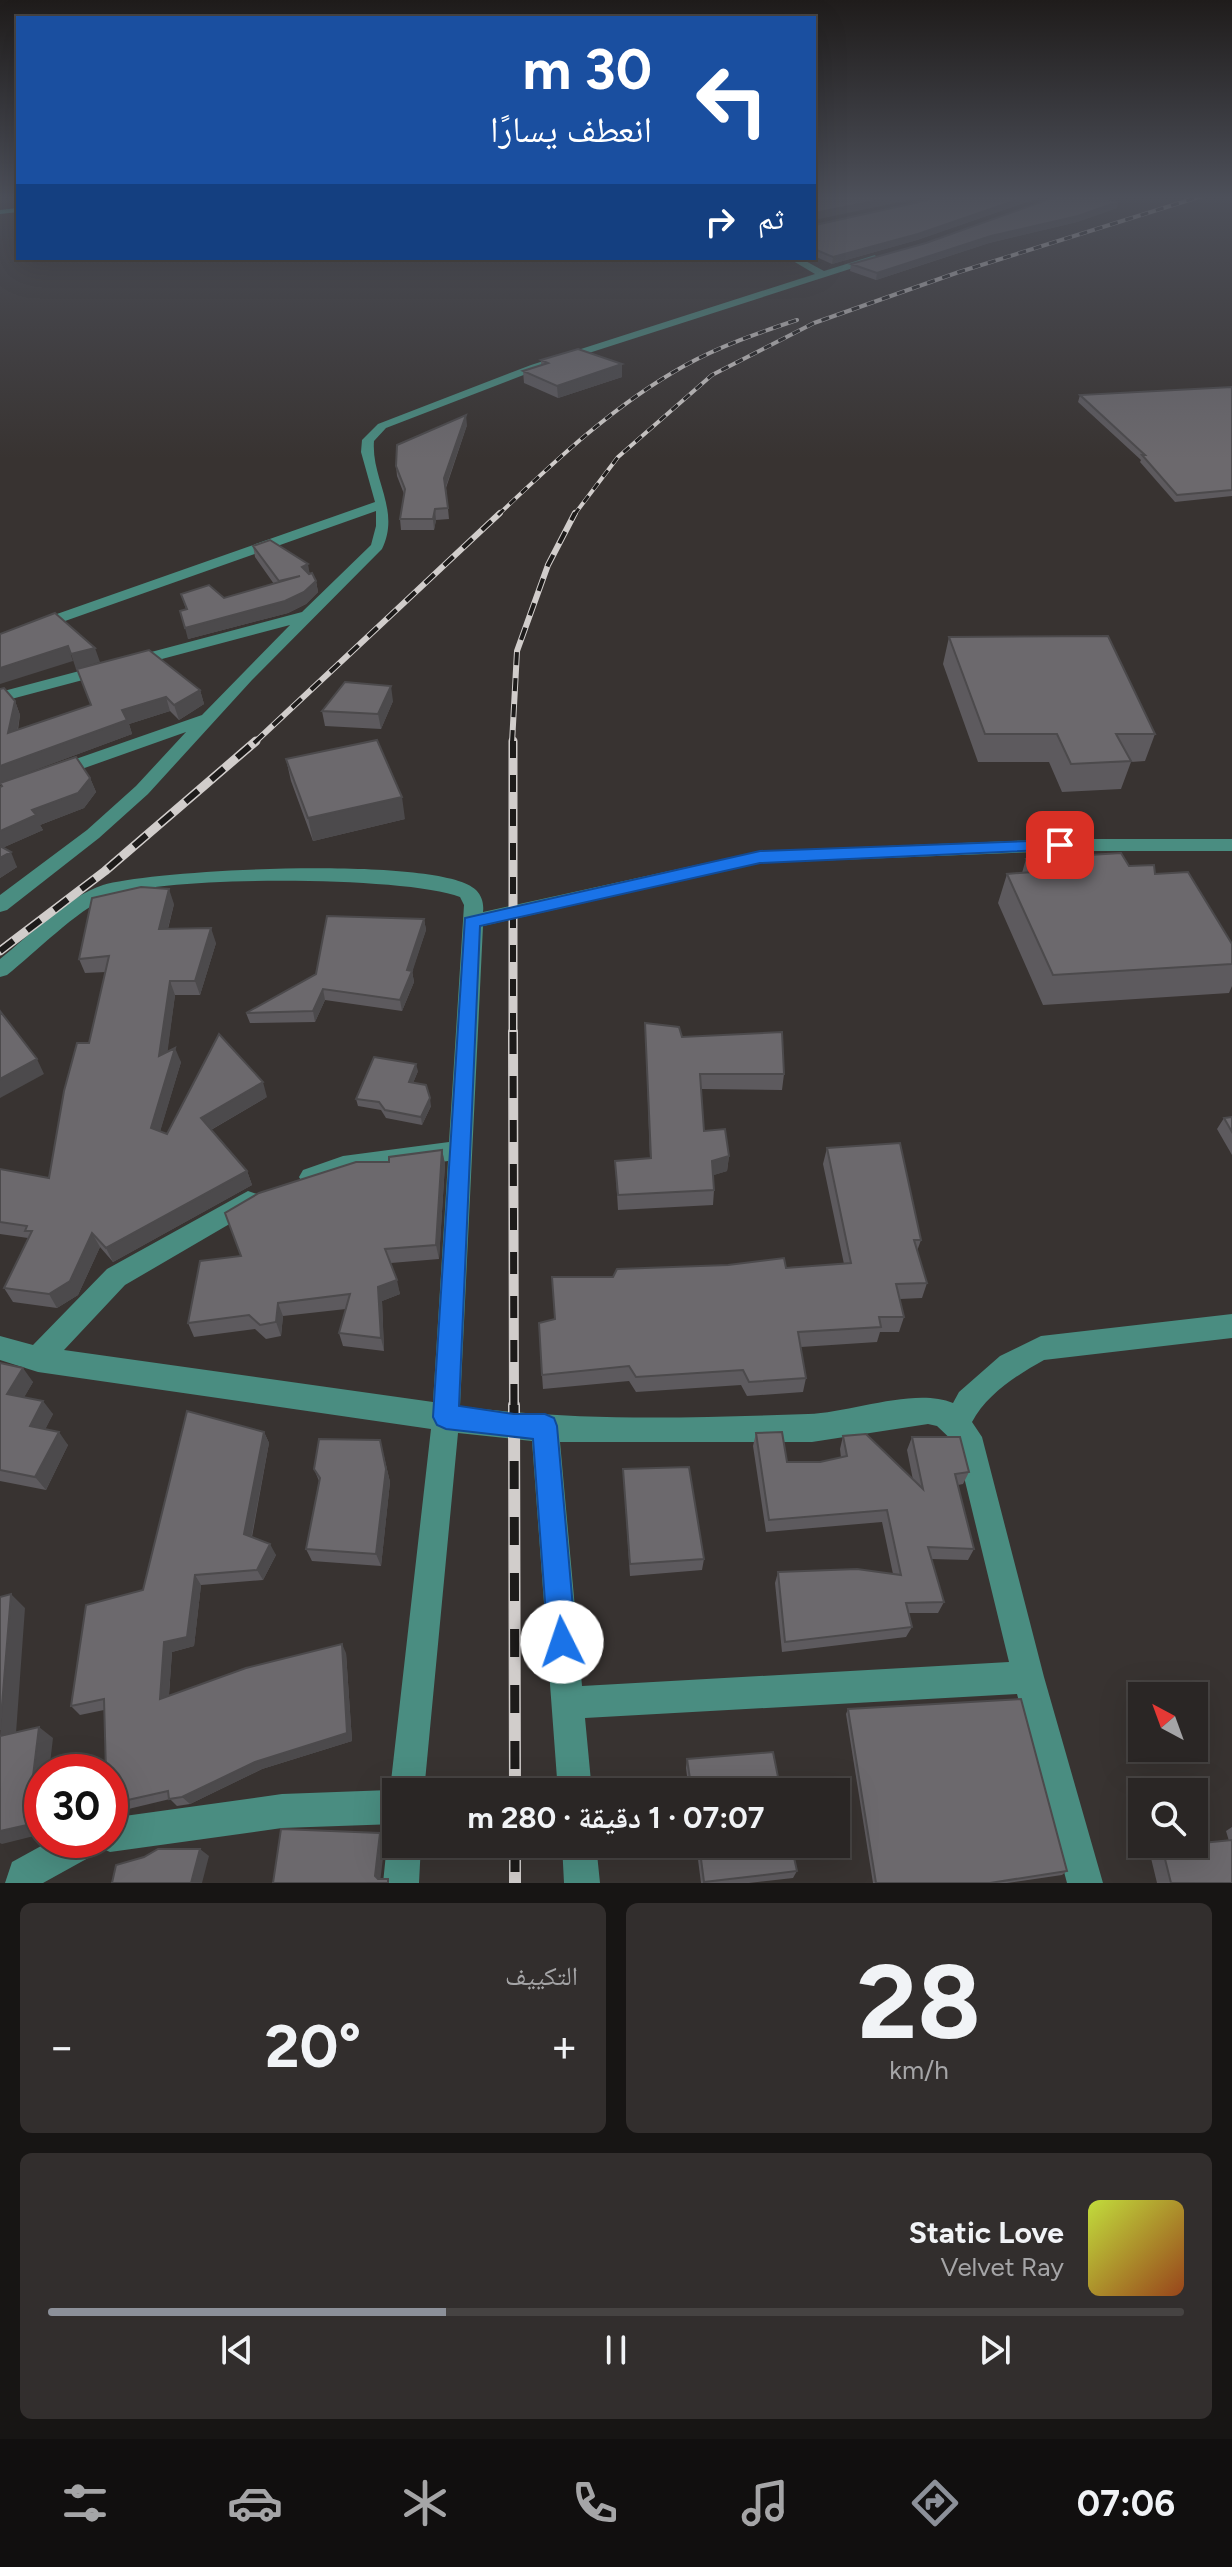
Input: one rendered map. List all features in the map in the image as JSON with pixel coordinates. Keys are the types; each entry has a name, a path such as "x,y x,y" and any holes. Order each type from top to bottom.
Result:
{"street":[{"path":"0,905 93,834 211,718 246,677 377,546 383,526 382,504 367,452 368,440 382,426 535,367 787,284"},
{"path":"0,639 382,504"},
{"path":"0,697 309,615"},
{"path":"36,779 211,718"},
{"path":"471,922 760,857 1060,845 1232,845"},
{"path":"0,970 90,898 104,890 127,885 232,877 408,878 462,889 471,895 474,905 446,1417 408,1778"},
{"path":"38,1359 116,1277 254,1198 343,1166 460,1150"},
{"path":"957,1423 969,1401 1009,1365 1041,1348 1232,1326"},
{"path":"0,1348 38,1359 514,1427 609,1430 812,1428 928,1411 944,1413 968,1437 1028,1677 1085,1883"},
{"path":"545,1426 574,1778"},
{"path":"567,1703 1028,1677"},
{"path":"128,1832 282,1811 382,1807"},
{"path":"23,1883 24,1874 54,1858"},
{"path":"401,1883 403,1858"},
{"path":"580,1858 582,1883"}],"building":[{"path":"578,349 622,364 557,386 523,371 548,363 541,360"},
{"path":"1232,387 1232,490 1177,495 1142,455 1145,455 1080,395"},
{"path":"466,415 444,478 448,508 435,509 433,519 400,519 405,489 396,466 397,445"},
{"path":"270,540 308,564 302,567 309,574 312,573 316,581 304,592 285,601 185,628 180,611 187,609 181,594 209,585 224,598 300,576 279,581 253,546"},
{"path":"55,613 95,648 71,654 68,646 0,668 0,634"},
{"path":"1108,636 1155,734 1116,734 1131,761 1071,764 1057,734 985,734 949,637"},
{"path":"149,650 200,690 174,705 166,697 122,710 127,720 0,766 0,689 4,688 15,701 8,733 91,705 77,669"},
{"path":"345,682 391,686 378,714 322,711"},
{"path":"377,740 402,797 308,818 286,759"},
{"path":"76,757 90,778 78,793 32,810 36,815 0,831 0,783"},
{"path":"0,846 11,852 0,858"},
{"path":"1121,853 1129,866 1154,865 1155,874 1188,872 1232,944 1232,964 1053,975 1007,874 1032,872 1026,859"},
{"path":"141,887 169,889 159,929 211,928 195,981 170,981 159,1056 175,1048 151,1128 167,1134 219,1034 263,1082 201,1118 247,1171 106,1248 92,1233 70,1281 49,1294 4,1288 32,1231 25,1231 27,1226 0,1222 0,1169 49,1178 64,1091 77,1043 89,1043 109,956 79,959 92,898"},
{"path":"327,916 424,919 407,970 412,971 400,1000 323,989 313,1011 246,1013 316,974"},
{"path":"0,1011 37,1059 0,1079"},
{"path":"645,1023 679,1027 682,1037 782,1032 784,1074 700,1074 704,1131 725,1129 729,1156 712,1161 714,1190 618,1195 615,1161 651,1158"},
{"path":"374,1057 416,1064 409,1082 426,1085 430,1098 421,1117 385,1110 379,1102 356,1099"},
{"path":"1232,1117 1232,1132 1224,1118"},
{"path":"900,1143 921,1240 914,1240 927,1283 896,1284 904,1317 879,1317 881,1327 798,1332 806,1378 749,1382 743,1370 636,1377 629,1366 542,1375 539,1323 555,1319 552,1277 613,1277 617,1269 728,1265 784,1258 786,1268 851,1263 827,1148"},
{"path":"442,1150 436,1245 385,1249 397,1280 378,1287 381,1338 339,1333 350,1294 278,1303 276,1322 260,1325 249,1315 188,1323 200,1261 241,1256 225,1213 259,1193 356,1162 389,1162 389,1157"},
{"path":"0,1363 23,1368 7,1394 43,1401 30,1426 59,1432 35,1477 0,1470"},
{"path":"187,1411 264,1432 244,1534 270,1544 257,1570 195,1575 187,1637 164,1642 160,1699 246,1668 342,1644 347,1733 255,1762 182,1797 169,1799 168,1791 128,1800 128,1754 106,1754 104,1699 71,1706 86,1605 143,1590"},
{"path":"782,1432 787,1462 820,1462 847,1456 843,1436 866,1434 923,1489 912,1437 960,1437 969,1472 955,1474 974,1549 928,1547 944,1602 906,1603 912,1627 785,1642 778,1572 857,1569 901,1575 887,1510 769,1520 756,1433"},
{"path":"319,1439 380,1440 386,1469 376,1554 306,1549 320,1478 314,1469"},
{"path":"689,1467 704,1559 630,1564 623,1469"},
{"path":"11,1594 0,1730 0,1597"},
{"path":"1021,1699 1067,1871 990,1883 876,1883 848,1709"},
{"path":"39,1727 36,1754 24,1754 24,1826 0,1831 0,1736"},
{"path":"773,1752 778,1778 690,1778 687,1759"},
{"path":"281,1829 380,1833 375,1876 388,1879 388,1883 273,1883"},
{"path":"1232,1840 1232,1883 1171,1883 1165,1858 1208,1858 1208,1842"},
{"path":"158,1849 200,1849 191,1883 112,1883 116,1865 144,1857"},
{"path":"701,1858 794,1858 797,1871 704,1882"}],"railway":[{"path":"574,515 618,457 712,375 814,323 925,284"},
{"path":"498,515 586,435 658,381 711,352 797,320"},
{"path":"254,743 500,513"},
{"path":"512,743 517,651 548,565 575,513"},
{"path":"0,951 105,871 256,741"},
{"path":"513,741 513,1032"},
{"path":"513,1032 514,1407"},
{"path":"514,1405 515,1778"},
{"path":"515,1858 515,1883"}],"route":[{"path":"562,1642 545,1426 514,1427 446,1417 471,922 760,857 1060,845"}]}
